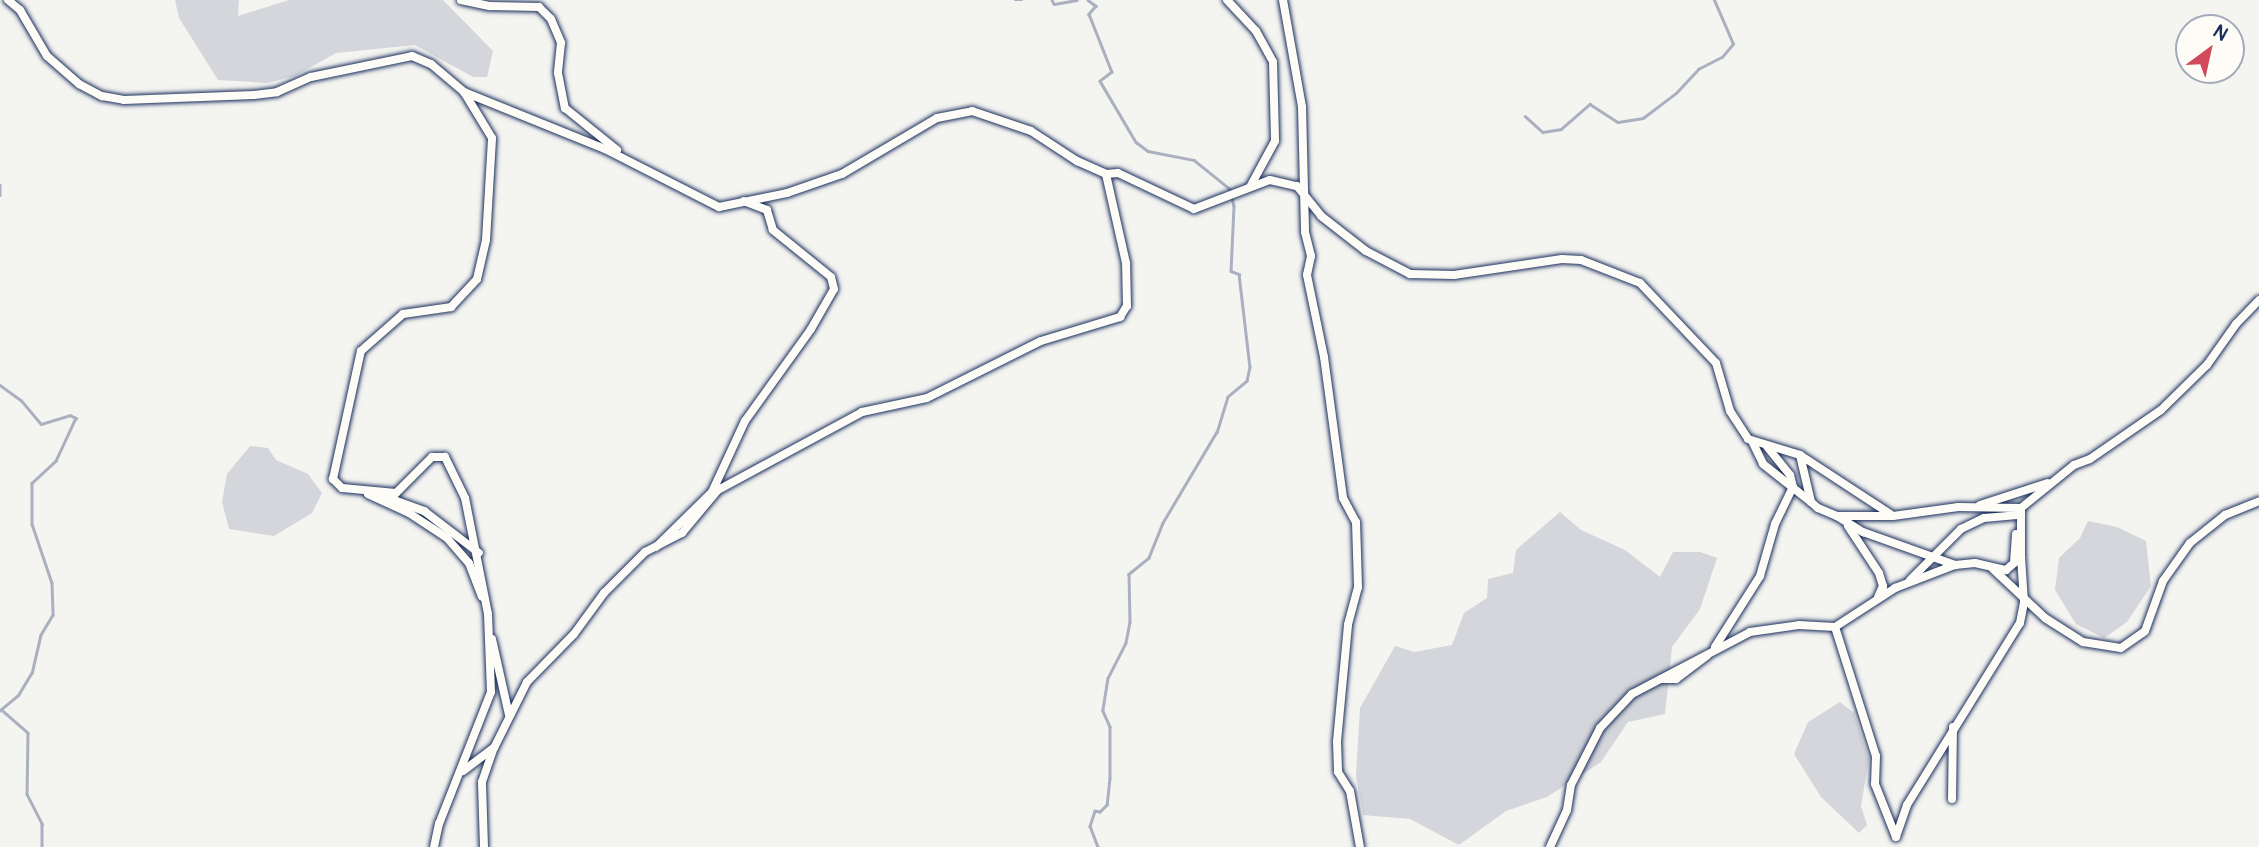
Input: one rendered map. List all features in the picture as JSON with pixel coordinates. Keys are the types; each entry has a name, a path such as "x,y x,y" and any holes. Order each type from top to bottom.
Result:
{"street":[{"path":"8,0 20,10 47,56 79,84 102,96 124,100 254,95 277,92 311,77 412,56 431,64 464,92 638,166 709,204 719,206 787,193 842,174 937,118 972,111 1040,135 1077,161 1106,174 1118,173 1194,209 1270,180 1297,186 1308,196 1321,216 1366,251 1410,274 1435,276 1562,259 1580,260 1640,283 1716,363 1730,411 1752,441 1763,464 1811,502 1846,524 1879,573 1882,586 1878,598"},
{"path":"461,0 490,6 539,7 551,19 561,43 558,73 565,108 638,166"},
{"path":"1227,0 1256,31 1273,62 1275,141 1249,189"},
{"path":"1283,0 1303,107 1302,168 1308,196 1305,232 1311,256 1307,275 1324,357 1343,498 1356,522 1358,587 1348,625 1337,742 1338,772 1350,791 1360,847"},
{"path":"464,92 492,138 482,262 477,279 464,298 434,312 403,314 361,351 333,479 342,488 372,494 424,511 479,553"},
{"path":"656,547 682,533 718,490 862,412 927,398 1041,341 1121,317 1127,306 1126,263 1106,174"},
{"path":"484,847 481,793 494,748 527,682 574,634 604,593 712,492 754,404 811,329 834,289 831,277 773,230 767,210 743,201"},
{"path":"1908,582 1947,538 1984,518 2021,510 2054,481 2161,410 2207,365 2236,324 2259,300"},
{"path":"1752,441 1800,455 1893,516"},
{"path":"1763,444 1777,456 1793,487"},
{"path":"1800,455 1811,502"},
{"path":"372,494 403,490 420,467 432,457 444,457 465,498 479,553 489,630 509,715"},
{"path":"1970,508 2054,481"},
{"path":"1713,649 1760,576 1775,524 1793,487"},
{"path":"372,494 447,538 469,563 485,603"},
{"path":"1993,569 2024,602 2083,642 2121,648 2145,631 2163,581 2190,543 2225,515 2259,501"},
{"path":"1837,516 1893,516 1970,508 2021,510"},
{"path":"1835,627 1876,756 1875,784 1896,837 1907,805 1953,727 2010,642 2024,602 2017,560 2021,510"},
{"path":"1846,524 1929,559 1955,565 1975,564 2006,570 2017,560"},
{"path":"1550,847 1567,810 1571,785 1600,728 1618,706 1658,678 1750,632 1799,625 1835,627 1878,598 1908,582 1955,565"},
{"path":"434,847 439,824 463,771 492,692 489,630"},
{"path":"1952,799 1953,727"},
{"path":"463,771 494,748"}],"shaded area":[{"path":"175,0 239,0 238,16 289,0 443,0 493,51 487,77 473,77 415,45 336,53 295,76 267,83 218,80 179,18"},
{"path":"250,446 268,448 276,460 308,474 322,493 312,513 274,536 229,529 222,502 227,474"},
{"path":"1560,512 1581,530 1625,550 1660,577 1673,552 1700,552 1717,558 1700,609 1672,647 1665,714 1628,722 1601,762 1547,797 1506,811 1459,845 1410,819 1363,815 1356,776 1360,708 1395,646 1414,652 1452,645 1464,613 1487,598 1488,579 1513,573 1516,550"},
{"path":"2088,521 2117,527 2146,541 2151,586 2127,622 2104,638 2076,624 2055,590 2059,558 2080,538"},
{"path":"1840,702 1854,713 1869,759 1861,806 1867,825 1859,833 1821,797 1794,754 1808,722"}],"waterway":[{"path":"1015,0 1022,0"},
{"path":"1052,0 1054,4 1077,0"},
{"path":"1088,0 1096,6 1089,14 1112,72 1100,81 1136,142 1148,151 1194,160 1230,189 1234,206 1231,271 1239,274 1250,367 1247,381 1228,397 1217,432 1163,523 1149,558 1129,574 1130,622 1126,643 1108,678 1103,711 1110,727 1110,778 1107,805 1100,812 1095,811 1090,826 1098,847"},
{"path":"1525,116 1543,132 1561,129 1590,104 1618,122 1643,118 1676,93 1698,69 1722,57 1733,44 1714,0"},
{"path":"0,185 0,195"},
{"path":"0,385 21,400 41,424 70,415 76,418 56,461 32,483 32,524 52,583 53,615 41,635 32,673 19,695 0,711"},
{"path":"3,711 28,733 27,794 42,824 42,847"}]}
